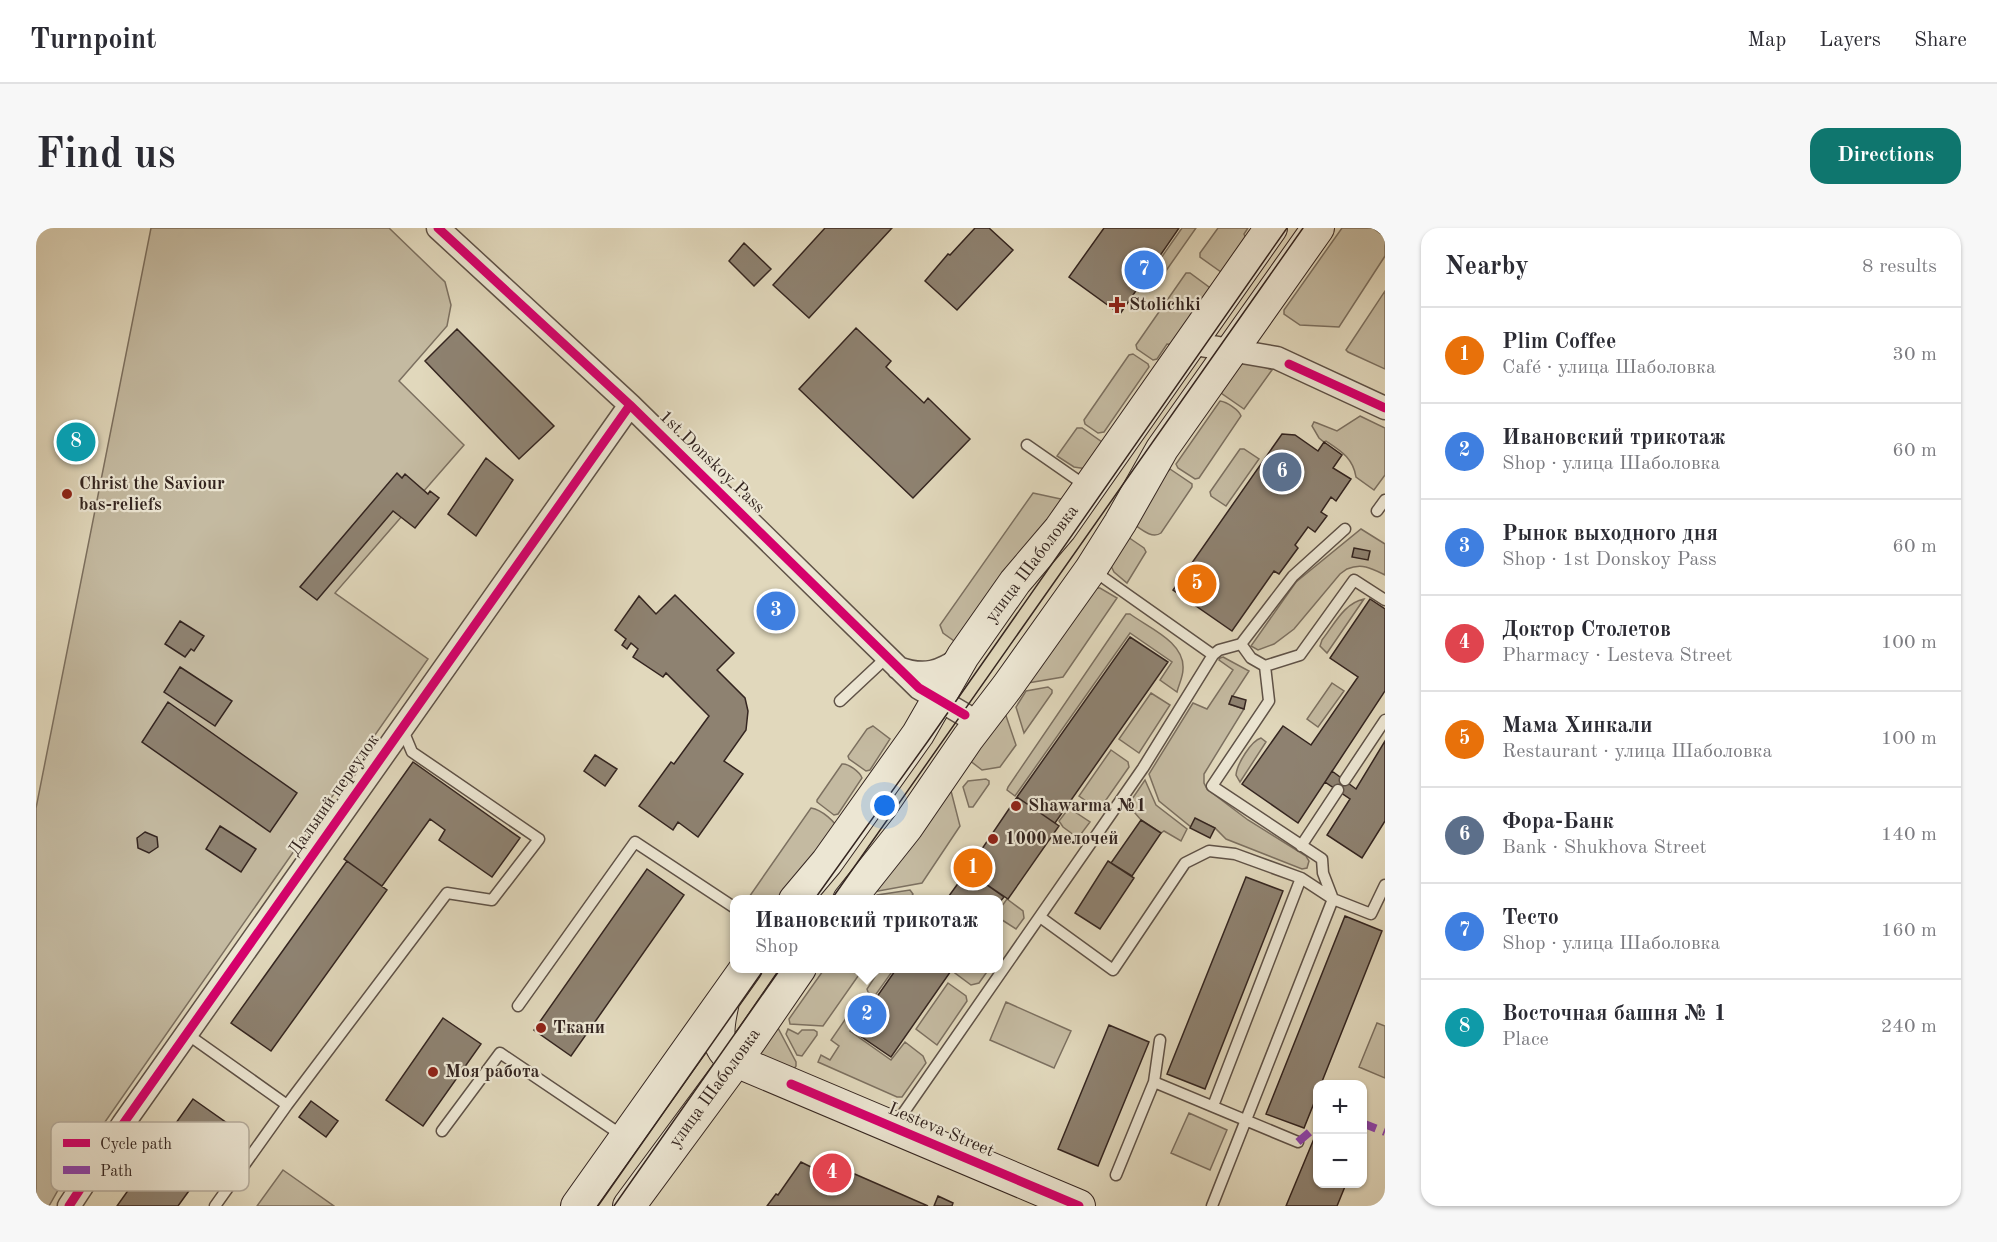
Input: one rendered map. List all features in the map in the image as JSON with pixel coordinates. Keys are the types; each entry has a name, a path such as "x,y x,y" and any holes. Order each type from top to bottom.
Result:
{"main road":[{"name":"улица Шаболовка","path":"965,716 963,656 1015,582 1060,529 1270,228"},
{"name":"улица Шаболовка","path":"852,895 907,827 965,716 1090,569 1120,523 1162,449 1318,228"},
{"name":"улица Шаболовка","path":"799,895 834,853 918,734 965,716"},
{"path":"577,1206 743,973"},
{"name":"улица Шаболовка","path":"629,1206 736,1061 797,973"},
{"name":"Lesteva Street","path":"723,1002 719,1021 719,1041 725,1054 736,1061 1079,1206"}],"street":[{"name":"1st Donskoy Pass","path":"438,228 630,405 919,688 965,716"},
{"path":"1257,314 1264,338 1277,358"},
{"path":"1189,343 1277,358 1385,408"},
{"name":"Дальний переулок","path":"124,1122 630,405"},
{"path":"892,662 912,673 935,672 946,668 963,656"},
{"name":"Дальний переулок","path":"69,1206 79,1191"}],"lane":[{"path":"1027,445 1089,488"},
{"path":"1377,511 1385,500"},
{"path":"1003,970 1143,768 1213,655 1219,650 1241,644 1293,576 1345,529"},
{"path":"1090,569 1213,655"},
{"path":"1241,644 1251,658 1265,666 1300,655 1354,580 1385,600"},
{"path":"840,701 892,662"},
{"path":"1212,1206 1333,899 1323,873 1322,859 1212,786 1269,701 1265,666"},
{"path":"1345,780 1385,720"},
{"path":"249,1158 447,893 492,900 540,839 412,752 402,728"},
{"path":"1301,846 1338,790"},
{"path":"518,1006 635,842 730,905"},
{"path":"1040,917 1113,970 1185,863 1209,850 1235,854 1301,878 1333,899 1371,914 1385,885"},
{"path":"1213,1106 1301,878"},
{"path":"893,1128 1001,973"},
{"path":"187,1034 287,1105"},
{"path":"1116,1175 1154,1082 1160,1040"},
{"path":"442,1131 500,1053 625,1137"},
{"path":"1154,1082 1298,1142"},
{"path":"215,1206 226,1191"}],"shaded area":[{"path":"151,228 389,228 445,282 451,305 447,326 399,381 464,445 335,593 428,659 105,1122 51,1122 51,1191 58,1191 49,1206 36,1206 36,808"},
{"path":"1182,228 1196,228 1156,285 1153,286 1145,281"},
{"path":"1218,228 1248,228 1244,234 1249,245 1228,277 1200,257 1200,253"},
{"path":"1342,228 1373,228 1385,237 1385,256 1339,327 1300,325 1284,314 1284,310"},
{"path":"1186,273 1190,273 1217,293 1180,345 1167,344 1157,359 1153,360 1137,349 1136,345"},
{"path":"1385,291 1385,369 1346,350"},
{"path":"1133,354 1149,367 1104,432 1098,433 1085,424 1084,420 1129,355"},
{"path":"1240,362 1257,364 1272,370 1244,409 1221,393"},
{"path":"1220,401 1238,411 1241,416 1199,478 1195,479 1178,468 1176,464"},
{"path":"1360,416 1385,428 1385,475 1374,490 1356,477 1346,456 1319,438 1312,426 1314,422 1337,431"},
{"path":"1077,428 1082,428 1102,442 1087,469 1074,467 1057,456"},
{"path":"1240,449 1244,449 1259,459 1226,506 1211,496 1210,492"},
{"path":"1170,469 1192,484 1192,487 1161,533 1149,534 1129,521 1159,472 1167,472"},
{"path":"1033,493 1070,501 957,643 943,633 940,625"},
{"path":"1361,529 1385,544 1385,575 1362,566 1347,569 1340,574 1294,629 1274,644 1258,650 1251,646 1296,582"},
{"path":"1122,533 1144,548 1146,552 1127,583 1114,572 1110,564"},
{"path":"1091,588 1100,588 1117,598 1063,677 1016,685"},
{"path":"1364,599 1327,653 1320,646 1335,621 1351,605"},
{"path":"1126,614 1130,614 1156,630 1178,651 1183,669 1177,692 1160,680 1172,662 1130,633 1015,796 1007,790 1008,787"},
{"path":"1223,657 1249,671 1229,704 1244,709 1204,774 1204,783 1207,789 1248,820 1306,856 1309,861 1307,868 1302,869 1226,839 1215,828 1195,819 1191,827 1159,801 1149,774 1193,703 1207,709 1233,670 1219,660"},
{"path":"1332,683 1344,691 1318,727 1307,719"},
{"path":"1048,687 1052,693 1024,733 1016,707 1026,691"},
{"path":"1151,693 1170,705 1139,753 1119,739"},
{"path":"1003,707 1016,745 1000,767 982,770 969,760"},
{"path":"873,726 890,739 870,770 866,771 848,756 867,729"},
{"path":"1261,738 1266,742 1240,782 1236,775 1239,765 1249,748"},
{"path":"1111,750 1128,762 1129,767 1099,810 1079,796"},
{"path":"842,764 854,768 862,778 838,814 834,815 817,800"},
{"path":"986,779 989,784 973,807 969,807 963,787 968,781"},
{"path":"1145,780 1156,805 1187,829 1181,841 1164,831 1161,833 1141,820 1128,805"},
{"path":"950,787 960,826 922,883 873,892"},
{"path":"811,808 828,817 835,824 840,832 783,895 750,895"},
{"path":"1069,808 1090,822 1078,838 1063,827 1059,821"},
{"path":"910,890 913,894 912,895 877,895"},
{"path":"1007,899 1023,911 1024,918 1016,929 1003,921 1003,904"},
{"path":"821,973 860,973 823,1026 790,1024 789,1019"},
{"path":"877,973 891,973 874,997 867,989"},
{"path":"955,973 986,973 979,983 971,985"},
{"path":"948,983 966,996 967,1001 937,1045 916,1029"},
{"path":"864,997 871,1002 850,1031 891,1060 905,1042 923,1056 926,1063 902,1097 897,1097 818,1062 821,1055 830,1060 839,1046 831,1040 860,998"},
{"path":"1006,1002 1071,1031 1054,1068 990,1040"},
{"path":"1377,1023 1385,1026 1385,1078 1359,1067"},
{"path":"769,1028 778,1028 796,1062 790,1075 759,1056"},
{"path":"788,1029 798,1034 802,1030 817,1032 802,1056 797,1055 786,1034"},
{"path":"1189,1113 1227,1130 1210,1170 1171,1153"},
{"path":"283,1170 334,1206 257,1206"}],"building":[{"path":"825,228 892,228 809,318 773,285"},
{"path":"975,228 989,228 1013,250 957,310 925,281"},
{"path":"1104,228 1179,228 1120,314 1069,277"},
{"path":"744,243 771,269 754,286 729,261"},
{"path":"856,328 891,361 886,367 924,403 928,398 970,439 913,498 799,389"},
{"path":"457,329 554,426 519,459 425,361"},
{"path":"63,426 93,431 88,458 58,452"},
{"path":"1282,434 1295,435 1318,451 1324,442 1342,455 1333,468 1351,479 1336,501 1331,497 1321,512 1327,516 1315,532 1308,527 1295,545 1298,548 1279,574 1274,571 1232,631 1173,590"},
{"path":"486,458 513,480 476,536 448,514"},
{"path":"397,473 402,478 405,474 428,494 430,491 439,498 415,528 393,511 317,600 300,587"},
{"path":"1354,548 1370,551 1368,560 1352,557"},
{"path":"675,595 734,653 717,670 745,698 748,711 746,730 724,761 743,774 698,837 678,822 673,830 639,806 671,762 674,764 709,716 666,673 663,677 633,657 638,649 631,643 627,649 622,645 626,639 615,630 639,596 656,614"},
{"path":"1370,599 1385,609 1385,691 1298,823 1242,784 1283,726 1311,745 1358,677 1330,658"},
{"path":"180,621 204,636 194,651 191,649 185,657 165,644"},
{"path":"1130,637 1168,662 1055,823 1017,797"},
{"path":"180,667 232,701 215,726 164,692"},
{"path":"1232,696 1246,700 1244,709 1229,704"},
{"path":"168,702 297,793 270,832 142,742"},
{"path":"1385,741 1385,821 1362,858 1327,835 1350,799 1325,782 1332,771 1356,789"},
{"path":"595,755 617,769 605,786 584,771"},
{"path":"413,762 520,838 492,877 439,840 445,830 430,819 382,886 344,859"},
{"path":"1017,797 1059,826 1008,899 967,871"},
{"path":"1195,818 1215,828 1210,838 1190,828"},
{"path":"1141,820 1161,833 1132,876 1111,863"},
{"path":"220,826 256,849 241,872 206,849"},
{"path":"145,832 157,837 158,847 149,853 138,848 137,838"},
{"path":"347,861 387,890 271,1051 231,1023"},
{"path":"1108,861 1134,878 1100,929 1075,913"},
{"path":"647,869 684,895 571,1056 534,1030"},
{"path":"967,871 1001,895 950,895"},
{"path":"1246,877 1283,891 1205,1089 1167,1074"},
{"path":"1345,916 1382,931 1323,1080 1313,1080 1313,1106 1304,1128 1266,1114"},
{"path":"894,973 950,973 891,1057 853,1031"},
{"name":"Моя работа","path":"443,1018 481,1044 423,1126 386,1100"},
{"path":"1109,1025 1149,1042 1098,1166 1058,1149"},
{"path":"193,1099 226,1122 177,1122"},
{"path":"311,1101 338,1121 326,1137 299,1117"},
{"path":"1313,1141 1313,1188 1344,1188 1337,1206 1286,1206"},
{"path":"820,1161 928,1206 767,1206 776,1194 778,1195 801,1162 813,1168"},
{"path":"128,1191 189,1191 178,1206 117,1206"},
{"path":"938,1196 953,1203 952,1206 934,1206"}],"tram line":[{"path":"818,895 1287,228"},
{"path":"835,895 1303,228"},
{"path":"598,1206 761,973"},
{"path":"614,1206 777,973"}],"marked path":[{"path":"1367,1125 1385,1132"},
{"path":"1298,1142 1313,1129"}],"cycle path":[{"path":"438,228 630,405 919,688 965,715"},
{"path":"1289,364 1385,408"},
{"path":"124,1122 630,405"},
{"path":"791,1084 1079,1206"},
{"path":"69,1206 79,1191"}],"place":[{"name":"Тесто","path":"1144,270"},
{"name":"Stolichki","path":"1117,305"},
{"name":"Восточная башня № 1","path":"76,442"},
{"name":"Фора-Банк","path":"1282,472"},
{"name":"Christ the Saviour bas-reliefs","path":"67,494"},
{"name":"Мама Хинкали","path":"1197,584"},
{"name":"Рынок выходного дня","path":"776,611"},
{"name":"Shawarma №1","path":"1016,806"},
{"name":"1000 мелочей","path":"993,839"},
{"name":"Plim Coffee","path":"973,868"},
{"name":"Ивановский трикотаж","path":"867,1015"},
{"name":"Ткани","path":"541,1028"},
{"name":"Моя работа","path":"433,1072"},
{"name":"Доктор Столетов","path":"832,1173"}]}
